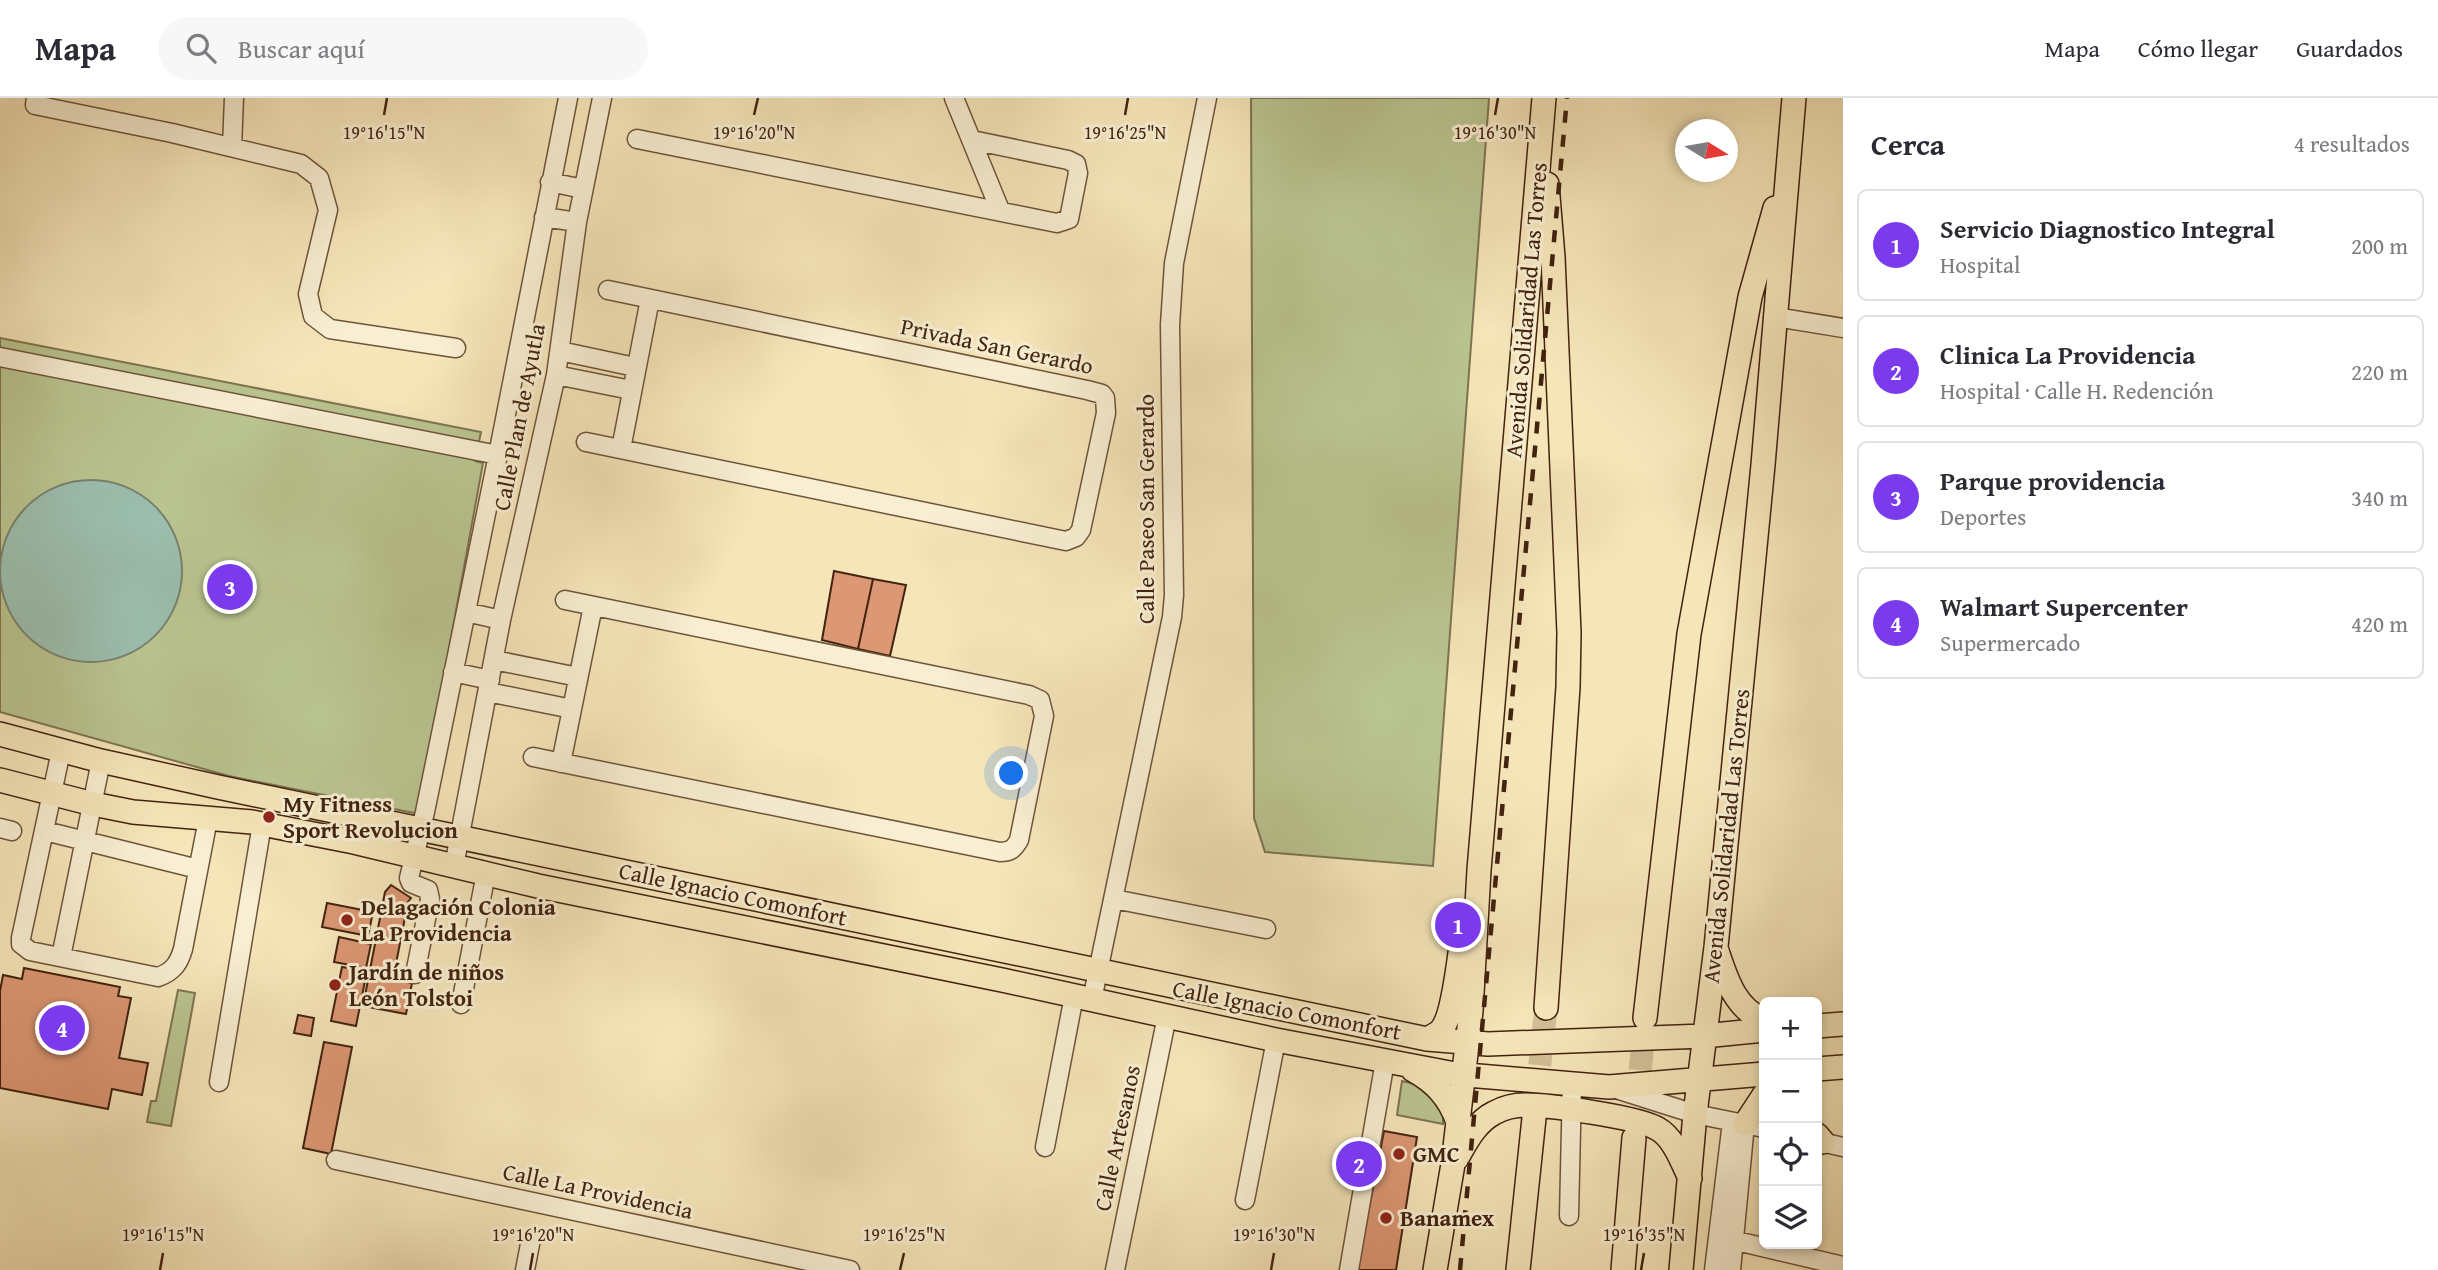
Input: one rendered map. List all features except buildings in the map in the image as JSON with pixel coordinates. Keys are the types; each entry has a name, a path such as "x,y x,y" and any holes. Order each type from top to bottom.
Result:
{"main road":[{"path":"1541,136 1544,98"},
{"path":"1645,1018 1689,634 1750,297 1787,172 1794,98"},
{"name":"Avenida Solidaridad Las Torres","path":"1435,1270 1454,1164 1467,1043 1479,870 1541,136"},
{"name":"Avenida Solidaridad Las Torres","path":"1541,136 1553,257 1569,633 1568,687 1546,1008"},
{"name":"Avenida Solidaridad Las Torres","path":"1681,1270 1695,1114 1716,947 1776,317 1787,172"},
{"name":"Calle Ignacio Comonfort","path":"0,734 101,761 1097,972 1427,1038 1467,1043 1704,1036 1759,1030"},
{"name":"Calle Ignacio Comonfort","path":"0,780 132,812 262,824 1276,1040 1463,1076 1609,1087 1759,1074"},
{"path":"1427,1038 1443,1028 1448,1014 1469,901 1479,870"},
{"path":"1716,947 1731,990 1742,1006 1759,1018"},
{"path":"1822,1026 1843,1024"},
{"path":"1408,1066 1438,1087 1453,1106 1458,1122"},
{"path":"1747,1125 1759,1104"},
{"path":"1454,1164 1478,1126 1492,1114 1527,1105 1572,1109 1657,1128 1670,1141 1689,1178"},
{"path":"1518,1270 1534,1118"},
{"path":"1623,1270 1634,1138"}],"street":[{"path":"36,98 35,105 172,133 301,164 319,178 328,210 308,294 313,316 330,329 456,348"},
{"path":"232,147 233,98"},
{"name":"Calle Plan de Ayutla","path":"414,856 498,455 568,98"},
{"name":"Calle Plan de Ayutla","path":"454,866 501,620 556,375 577,222 602,98"},
{"path":"954,98 1000,210"},
{"name":"Calle Paseo San Gerardo","path":"1045,1147 1083,998 1097,972 1172,617 1172,283 1207,98"},
{"path":"637,139 1057,223 1066,221 1071,215 1077,167 1068,160 972,140"},
{"path":"550,182 583,189"},
{"path":"544,217 577,222"},
{"name":"Privada San Gerardo","path":"586,442 1066,541 1076,537 1081,530 1106,413 1105,398 1096,392 608,290"},
{"path":"621,449 650,299"},
{"path":"1776,317 1843,328"},
{"path":"560,351 635,367"},
{"path":"0,357 498,455"},
{"path":"556,375 631,390"},
{"path":"533,757 1000,852 1013,849 1019,839 1044,716 1043,706 1034,697 565,600"},
{"path":"561,763 593,606"},
{"path":"466,612 501,620"},
{"path":"494,660 579,677"},
{"path":"453,672 489,686 572,709"},
{"path":"61,751 21,944 30,951 158,977 165,975 180,961 208,819"},
{"path":"61,957 101,761"},
{"path":"219,1082 262,824"},
{"path":"45,831 198,869"},
{"path":"414,856 409,881 428,890 430,899 415,974"},
{"path":"461,1004 486,873"},
{"path":"1114,899 1266,929"},
{"name":"Calle Artesanos","path":"1115,1270 1167,1016"},
{"path":"1245,1200 1276,1040"},
{"path":"1349,1270 1385,1061"},
{"path":"1569,1216 1572,1084"},
{"path":"1609,1087 1695,1114 1747,1125 1726,1239 1714,1270"},
{"name":"Calle La Providencia","path":"336,1160 850,1270"},
{"path":"525,1270 531,1239"},
{"path":"1726,1239 1843,1266"},
{"path":"1726,1239 1731,1270"}],"green space":[{"path":"1251,98 1489,98 1433,866 1265,852 1254,818"},
{"path":"0,338 481,432 475,461 483,463 419,814 229,776 0,712"},
{"path":"178,990 195,993 171,1126 147,1122 151,1101 156,1101"},
{"path":"1402,1081 1431,1088 1443,1103 1443,1124 1397,1115"}],"shaded area":[{"path":"91,480 126,487 155,507 175,536 182,571 175,606 155,635 126,655 91,662 56,655 27,635 7,606 0,571 7,536 27,507 56,487"}],"tunnel":[{"path":"1536,1099 1546,1008"},
{"path":"1634,1138 1645,1019"}],"railway":[{"path":"1460,1270 1567,98"}],"place":[{"name":"Parque providencia","path":"230,587"},
{"name":"My Fitness Sport Revolucion","path":"269,817"},
{"name":"Delagación Colonia La Providencia","path":"347,920"},
{"name":"Servicio Diagnostico Integral","path":"1458,925"},
{"name":"Jardín de niños León Tolstoi","path":"335,985"},
{"name":"Walmart Supercenter","path":"62,1028"},
{"name":"GMC","path":"1399,1154"},
{"name":"Clinica La Providencia","path":"1359,1164"},
{"name":"Banamex","path":"1386,1218"}]}
